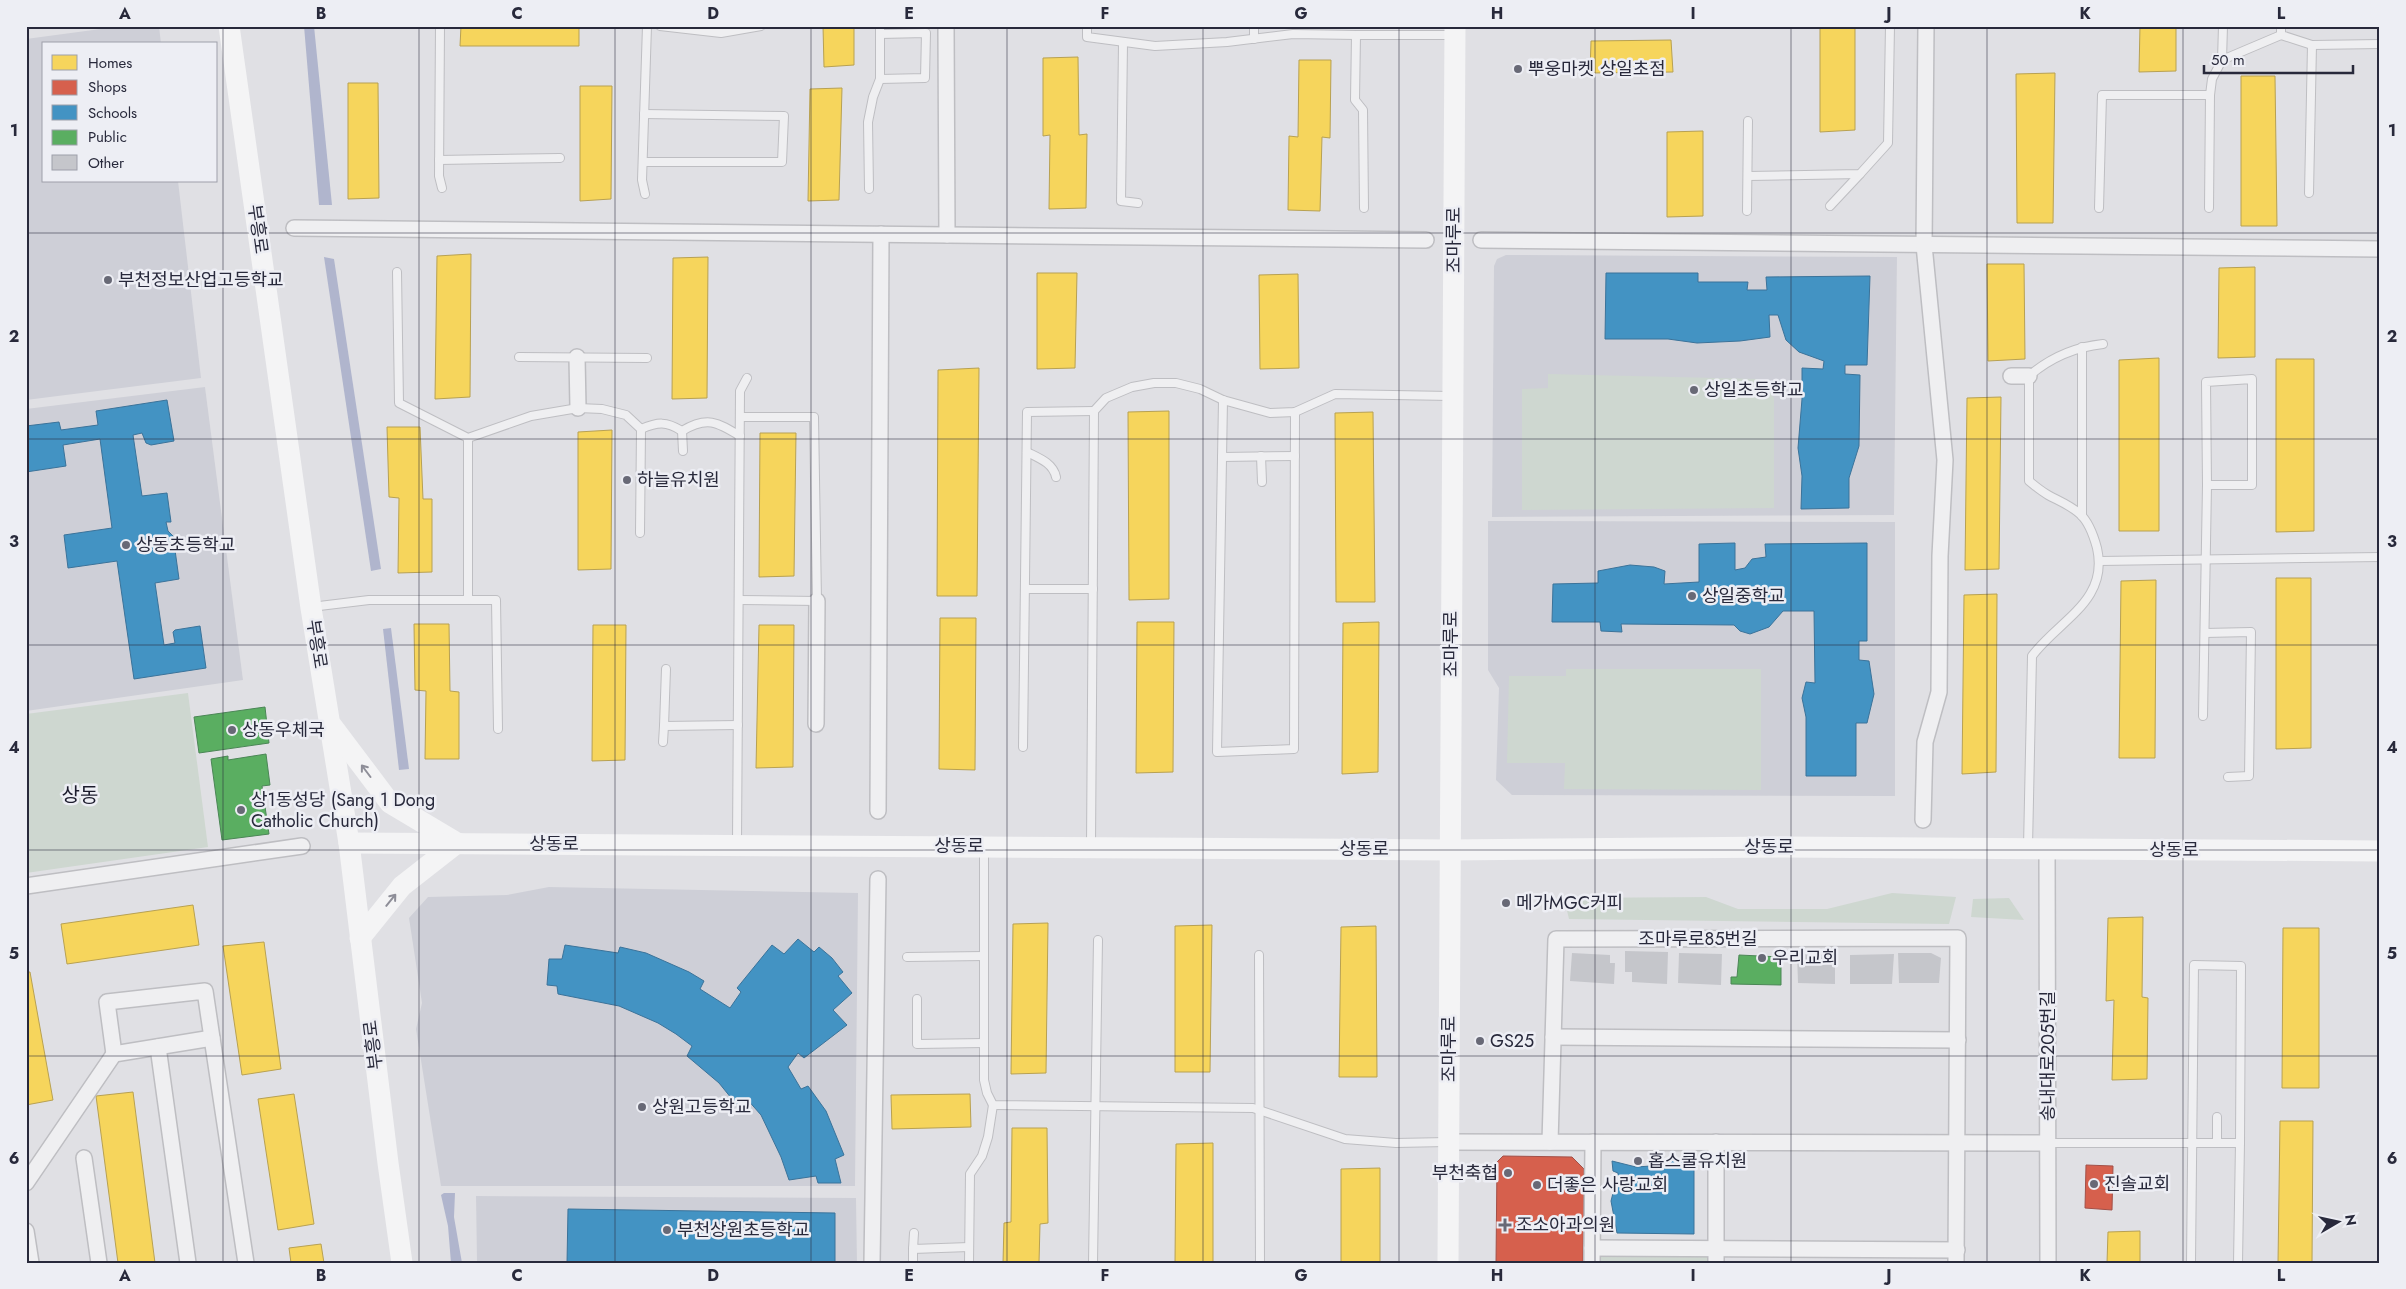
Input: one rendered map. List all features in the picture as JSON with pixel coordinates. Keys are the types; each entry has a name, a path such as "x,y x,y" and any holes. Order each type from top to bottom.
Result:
{"street":[{"name":"부흥로","path":"229,26 311,608 349,843 402,1263"},
{"path":"946,26 947,235"},
{"path":"1923,820 1925,742 1939,692 1940,556 1945,460 1924,245 1926,26"},
{"name":"조마루로","path":"1448,1263 1454,31"},
{"path":"294,228 1426,240"},
{"path":"878,811 881,234"},
{"path":"1481,240 2380,249"},
{"path":"577,357 578,408"},
{"path":"2011,376 2029,376"},
{"path":"816,724 817,601"},
{"path":"330,723 390,803 457,843 402,886 360,938"},
{"name":"상동로","path":"349,843 1450,850 1772,847 2380,851"},
{"path":"26,886 302,846"},
{"name":"송내대로205번길","path":"2038,849 2048,1143 2048,1263"},
{"path":"872,1263 878,879"},
{"name":"조마루로85번길","path":"1550,1142 1556,939 1958,938 1957,1256"},
{"path":"26,1184 114,1054 107,1002 205,991 246,1263"},
{"path":"1553,1037 1958,1040"},
{"path":"114,1054 212,1038"},
{"path":"158,1047 188,1263"},
{"path":"1449,1142 2048,1143"},
{"path":"1593,1142 1592,1256 1957,1256"},
{"path":"1716,1142 1716,1256"},
{"path":"84,1158 99,1263"},
{"path":"26,1231 31,1263"}],"lane":[{"path":"440,26 439,160 442,188"},
{"path":"645,194 642,180 646,26"},
{"path":"660,26 720,33 761,26"},
{"path":"1087,26 1087,37 1155,46 1254,39 1293,34 1356,35 1454,31"},
{"path":"1254,26 1254,39"},
{"path":"1830,206 1888,143 1890,26"},
{"path":"2209,208 2210,95 2212,79 2222,60 2223,26"},
{"path":"2281,26 2281,35"},
{"path":"869,189 868,122 873,97 880,79 880,30 926,33 925,78 880,79"},
{"path":"1356,35 1355,100 1363,110 1364,208"},
{"path":"2222,60 2281,35 2312,45 2380,44"},
{"path":"1123,43 1121,201 1138,203"},
{"path":"2309,193 2312,45"},
{"path":"2099,208 2102,95 2210,95"},
{"path":"643,162 782,162 784,116 644,114"},
{"path":"1747,211 1748,121"},
{"path":"439,160 560,158"},
{"path":"1748,176 1860,174"},
{"path":"397,272 399,403 468,438 532,416 578,408 602,409 626,415 640,429 640,533"},
{"path":"2038,849 2032,656 2044,640 2084,605 2097,582 2100,561 2095,539 2082,516 2067,503 2048,495 2029,481 2029,376 2055,357 2082,346 2103,344"},
{"path":"2082,346 2082,516"},
{"path":"519,357 647,358"},
{"path":"737,845 740,391 747,378"},
{"path":"2203,716 2207,485 2206,382 2252,378 2252,485 2207,485"},
{"path":"1092,847 1094,411 1106,398 1132,387 1154,383 1176,383 1200,389 1223,400 1270,412 1295,412 1335,394 1453,396"},
{"path":"1223,400 1217,752 1294,749 1295,412"},
{"path":"1022,746 1027,412 1094,411"},
{"path":"739,600 817,601 814,417 740,417"},
{"path":"682,431 694,424 706,421 720,424 740,436"},
{"path":"640,429 655,423 668,423 682,431"},
{"path":"682,431 683,451"},
{"path":"468,438 468,600"},
{"path":"1026,452 1042,460 1055,470 1056,477"},
{"path":"1261,456 1262,482"},
{"path":"1222,457 1295,456"},
{"path":"2100,561 2380,557"},
{"path":"1025,589 1093,588"},
{"path":"311,608 369,600 496,600 498,729"},
{"path":"2205,633 2251,632 2249,776 2228,777"},
{"path":"663,742 666,669"},
{"path":"664,726 738,725"},
{"path":"968,1263 970,1174 982,1156 988,1137 993,1105 987,1093 984,1080 984,846"},
{"path":"1093,1263 1098,940"},
{"path":"1259,955 1260,1263"},
{"path":"907,957 984,956"},
{"path":"2191,1263 2194,965 2241,966 2238,1263"},
{"path":"917,999 917,1044 984,1043"},
{"path":"993,1105 1260,1110 1345,1139 1396,1143 1449,1142"},
{"path":"2217,1116 2217,1143"},
{"path":"2048,1143 2240,1143"},
{"path":"913,1263 914,1233"},
{"path":"913,1249 969,1247"}],"shaded area":[{"name":"부천정보산업고등학교","path":"123,26 159,26 161,42 42,42 42,182 178,182 201,378 26,400 26,39"},
{"name":"상일초등학교","path":"1506,255 1897,257 1894,515 1492,517 1494,266 1497,259"},
{"path":"1548,374 1759,379 1774,398 1774,508 1522,510 1522,389 1548,388"},
{"name":"상동초등학교","path":"205,387 243,680 26,711 26,409"},
{"name":"상일중학교","path":"1488,521 1895,522 1895,796 1512,795 1496,780 1499,688 1488,670"},
{"path":"1566,669 1761,669 1761,790 1564,789 1565,763 1507,763 1509,676 1566,676"},
{"path":"188,693 208,847 26,873 26,714"},
{"name":"상원고등학교","path":"549,887 858,893 855,1186 441,1186 416,1029 422,1003 409,918 428,897 507,895"},
{"path":"1892,893 1956,897 1949,924 1569,919 1564,898 1706,897 1738,909 1827,909"},
{"path":"2009,898 2024,920 1971,917 1973,899"},
{"name":"부천상원초등학교","path":"476,1196 856,1198 857,1263 477,1263"},
{"path":"1709,1253 1709,1263 1599,1263 1599,1254"}],"water":[{"path":"304,26 314,26 332,205 319,205"},
{"path":"324,257 334,259 381,569 371,571"},
{"path":"391,628 409,769 399,770 383,629"},
{"path":"444,1193 455,1193 454,1217 462,1263 451,1263 448,1226 441,1195"}],"building: Homes":[{"path":"461,26 579,26 579,46 460,46"},
{"path":"823,26 854,26 854,65 824,67"},
{"path":"1820,26 1855,26 1855,130 1820,132"},
{"path":"2140,26 2176,26 2176,71 2139,72"},
{"path":"1671,40 1673,72 1590,73 1591,41"},
{"path":"1078,57 1079,135 1087,134 1086,208 1049,209 1050,135 1043,136 1043,58"},
{"path":"1299,60 1331,60 1330,138 1322,137 1320,211 1288,210 1289,136 1298,137"},
{"path":"2055,73 2053,223 2017,223 2016,74"},
{"path":"2241,76 2275,76 2277,226 2241,226"},
{"path":"348,83 378,83 379,198 348,199"},
{"path":"580,86 612,86 611,199 580,201"},
{"path":"842,88 839,200 808,201 810,89"},
{"path":"1703,131 1703,216 1667,217 1667,132"},
{"path":"471,254 470,397 435,399 437,256"},
{"path":"708,257 707,398 672,399 673,258"},
{"path":"1987,264 2024,264 2025,359 1988,361"},
{"path":"2255,267 2255,357 2218,358 2219,268"},
{"path":"1037,273 1077,273 1075,368 1037,369"},
{"path":"1298,274 1299,368 1260,369 1259,275"},
{"path":"2159,358 2159,531 2119,531 2119,360"},
{"path":"2276,359 2314,359 2314,531 2276,532"},
{"path":"979,368 977,596 937,596 938,370"},
{"path":"2001,397 1999,569 1965,570 1967,398"},
{"path":"1169,411 1169,599 1129,600 1128,412"},
{"path":"1373,412 1375,602 1336,602 1335,413"},
{"path":"387,427 420,427 423,499 432,499 432,572 398,573 399,498 389,497"},
{"path":"612,430 611,569 578,570 578,432"},
{"path":"760,433 796,433 794,576 759,577"},
{"path":"2276,578 2311,578 2311,748 2276,749"},
{"path":"2156,580 2155,758 2119,758 2121,581"},
{"path":"1997,594 1996,772 1962,774 1964,595"},
{"path":"940,618 976,618 975,770 939,769"},
{"path":"1137,622 1174,622 1173,772 1136,773"},
{"path":"1379,622 1378,772 1342,774 1343,623"},
{"path":"414,624 449,624 450,691 459,692 459,759 425,759 426,691 415,690"},
{"path":"593,625 626,625 625,760 592,761"},
{"path":"759,625 794,625 793,767 756,768"},
{"path":"193,905 199,945 67,964 61,924"},
{"path":"2143,917 2142,997 2148,998 2147,1079 2112,1080 2114,1000 2106,1001 2108,918"},
{"path":"1048,923 1046,1073 1011,1074 1013,924"},
{"path":"1212,925 1210,1072 1175,1072 1175,926"},
{"path":"1376,926 1377,1077 1339,1077 1341,927"},
{"path":"2283,928 2319,928 2319,1088 2282,1088"},
{"path":"264,942 281,1069 242,1075 223,946"},
{"path":"26,972 30,972 53,1100 26,1105"},
{"path":"133,1092 155,1263 118,1263 96,1096"},
{"path":"294,1094 314,1224 278,1230 258,1099"},
{"path":"970,1094 971,1127 892,1129 891,1095"},
{"path":"2280,1121 2313,1121 2312,1263 2278,1263"},
{"path":"1012,1128 1047,1128 1048,1223 1040,1224 1039,1263 1003,1263 1004,1223 1011,1222"},
{"path":"1213,1143 1213,1263 1175,1263 1176,1144"},
{"path":"1380,1168 1380,1263 1341,1263 1341,1169"},
{"path":"2140,1231 2140,1263 2107,1263 2108,1232"},
{"path":"321,1244 324,1263 291,1263 289,1248"}],"building: Shops":[{"path":"1503,1156 1572,1157 1584,1169 1583,1263 1496,1263 1497,1162"},
{"path":"2086,1165 2113,1166 2112,1210 2085,1208"}],"building: Schools":[{"path":"1606,273 1698,273 1698,282 1748,282 1747,290 1767,290 1766,277 1870,276 1867,365 1845,365 1845,374 1860,375 1859,446 1849,478 1849,508 1801,509 1802,476 1798,448 1802,399 1802,368 1823,369 1824,361 1799,352 1786,340 1778,315 1769,315 1770,337 1740,341 1697,343 1668,339 1605,339"},
{"path":"167,400 174,441 151,445 146,443 142,433 133,435 142,496 167,493 171,522 166,522 168,531 174,537 173,542 169,545 170,551 175,550 179,579 155,583 164,645 175,643 173,632 175,630 200,626 206,668 134,679 117,561 68,568 64,535 112,528 100,439 63,445 66,466 26,472 26,426 59,422 61,430 98,425 96,411"},
{"path":"1735,543 1735,570 1745,568 1752,559 1766,557 1765,544 1867,543 1867,641 1859,641 1859,660 1869,661 1874,694 1867,723 1856,723 1856,776 1806,776 1806,717 1802,698 1806,682 1815,683 1814,611 1783,611 1769,627 1750,634 1740,631 1734,625 1621,624 1622,632 1601,631 1600,622 1552,622 1553,584 1598,583 1598,571 1630,565 1654,567 1665,571 1664,584 1699,582 1699,544"},
{"path":"798,939 814,952 819,947 832,958 843,972 838,976 852,993 833,1010 847,1025 804,1058 798,1053 788,1067 801,1089 808,1086 826,1111 844,1155 835,1159 841,1183 818,1183 816,1176 789,1180 781,1157 761,1115 746,1098 736,1104 719,1083 687,1056 692,1046 676,1034 658,1023 619,1006 558,994 557,986 547,985 549,959 562,959 565,945 618,953 620,947 646,953 689,972 704,981 700,989 730,1008 741,992 737,988 772,945 784,954"},
{"path":"1694,1160 1694,1234 1617,1233 1611,1201 1614,1189 1618,1188 1618,1173 1613,1171 1612,1161 1636,1167 1666,1165 1666,1161"},
{"path":"568,1209 835,1213 835,1263 567,1263"}],"building: Public":[{"name":"상동우체국","path":"265,707 269,743 199,753 194,717"},
{"name":"상1동성당 (Sang 1 Dong Catholic Church)","path":"266,754 270,785 262,786 269,834 222,840 211,759 228,756 228,760"},
{"path":"1739,955 1781,957 1781,985 1731,984 1731,977 1737,977"}],"building: Other":[{"path":"1625,951 1668,952 1667,984 1632,982 1632,972 1625,972"},
{"path":"1572,953 1610,955 1610,963 1615,963 1614,984 1570,981"},
{"path":"1679,953 1722,954 1721,985 1678,983"},
{"path":"1898,953 1931,953 1941,958 1939,983 1899,983"},
{"path":"1797,954 1835,955 1835,984 1798,983"},
{"path":"1894,954 1892,984 1850,984 1850,955"}],"place":[{"name":"뿌웅마켓 상일초점","path":"1518,69"},
{"name":"부천정보산업고등학교","path":"108,280"},
{"name":"상일초등학교","path":"1694,390"},
{"name":"하늘유치원","path":"627,480"},
{"name":"상동초등학교","path":"126,545"},
{"name":"상일중학교","path":"1692,596"},
{"name":"상동우체국","path":"232,730"},
{"name":"상1동성당 (Sang 1 Dong Catholic Church)","path":"241,810"},
{"name":"메가MGC커피","path":"1506,903"},
{"name":"우리교회","path":"1762,958"},
{"name":"GS25","path":"1480,1041"},
{"name":"상원고등학교","path":"642,1107"},
{"name":"홉스쿨유치원","path":"1638,1161"},
{"name":"부천축협","path":"1508,1173"},
{"name":"진솔교회","path":"2094,1184"},
{"name":"더좋은 사랑교회","path":"1537,1185"},
{"name":"조소아과의원","path":"1505,1225"},
{"name":"부천상원초등학교","path":"667,1230"}],"district":[{"name":"상동","path":"80,795"}]}
